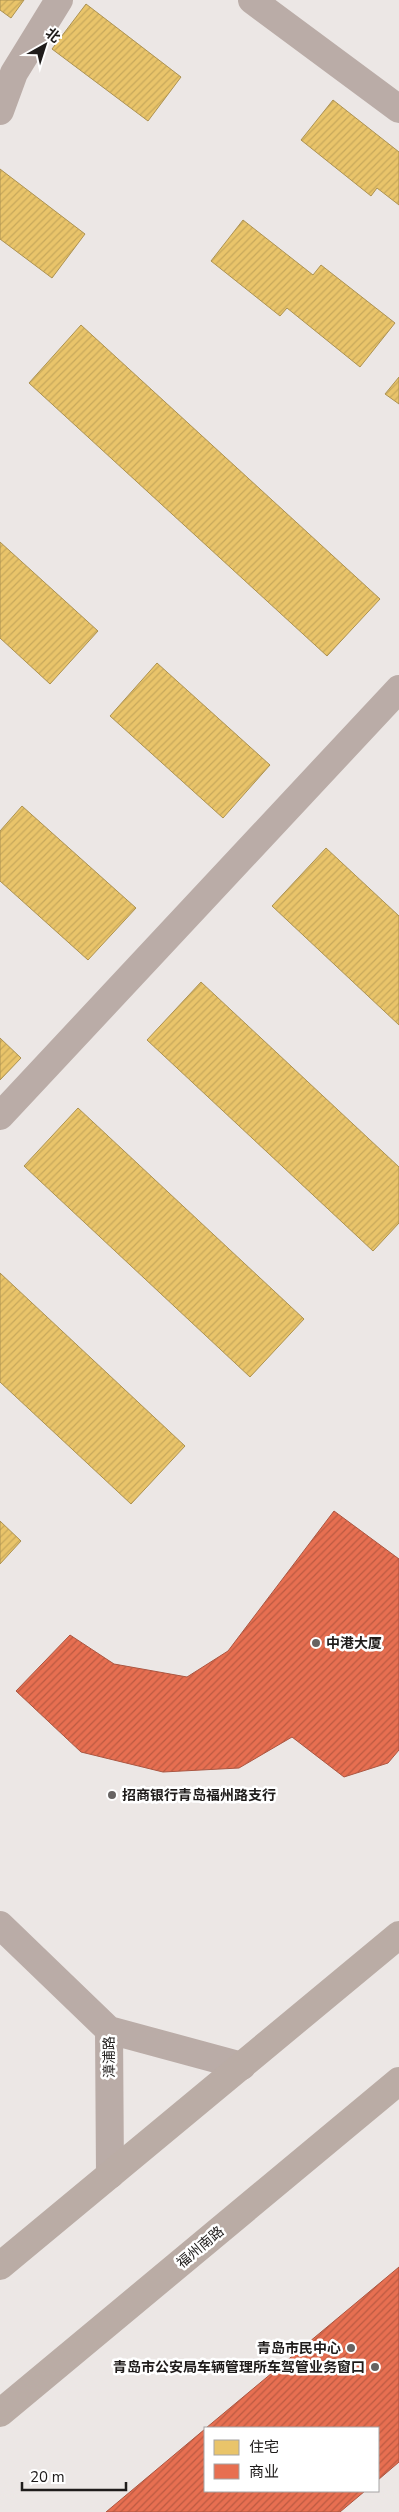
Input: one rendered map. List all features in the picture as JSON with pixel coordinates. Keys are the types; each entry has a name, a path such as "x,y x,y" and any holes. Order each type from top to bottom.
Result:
{"main road":[{"path":"0,2266 399,1934"},
{"name":"福州南路","path":"0,2413 399,2081"}],"street":[{"path":"0,111 14,73 59,0"},
{"path":"252,0 399,109"},
{"path":"0,1116 399,690"},
{"name":"漳浦路","path":"0,1925 109,2030 110,2175"},
{"path":"109,2030 242,2066"}],"building: 住宅":[{"path":"0,0 24,0 11,18 0,10"},
{"path":"86,4 181,77 148,121 52,49"},
{"path":"333,100 399,152 399,205 377,188 371,196 301,140"},
{"path":"0,169 85,234 52,278 0,239"},
{"path":"243,220 313,275 321,265 395,323 360,367 287,308 280,316 211,261"},
{"path":"81,325 380,599 327,656 29,383"},
{"path":"399,377 399,404 385,394"},
{"path":"0,542 98,631 50,684 0,638"},
{"path":"157,663 270,765 223,818 110,716"},
{"path":"22,806 136,908 88,960 0,881 0,831"},
{"path":"326,848 399,916 399,1025 272,906"},
{"path":"201,982 399,1167 399,1223 373,1251 147,1040"},
{"path":"0,1038 21,1058 0,1080"},
{"path":"78,1108 304,1319 250,1377 24,1166"},
{"path":"0,1273 185,1446 131,1504 0,1382"},
{"path":"0,1521 21,1541 0,1564"}],"building: 商业":[{"name":"中港大厦","path":"334,1511 399,1559 399,1750 388,1763 344,1777 292,1737 239,1768 163,1772 81,1752 16,1691 70,1635 114,1664 187,1677 228,1651"},
{"name":"青岛市民中心","path":"399,2267 399,2462 379,2479 379,2427 207,2427"},
{"path":"204,2430 204,2492 364,2492 340,2512 106,2512"}],"place":[{"name":"中港大厦","path":"316,1643"},
{"name":"招商银行青岛福州路支行","path":"112,1795"},
{"name":"青岛市民中心","path":"351,2348"},
{"name":"青岛市公安局车辆管理所车驾管业务窗口","path":"375,2367"}]}
